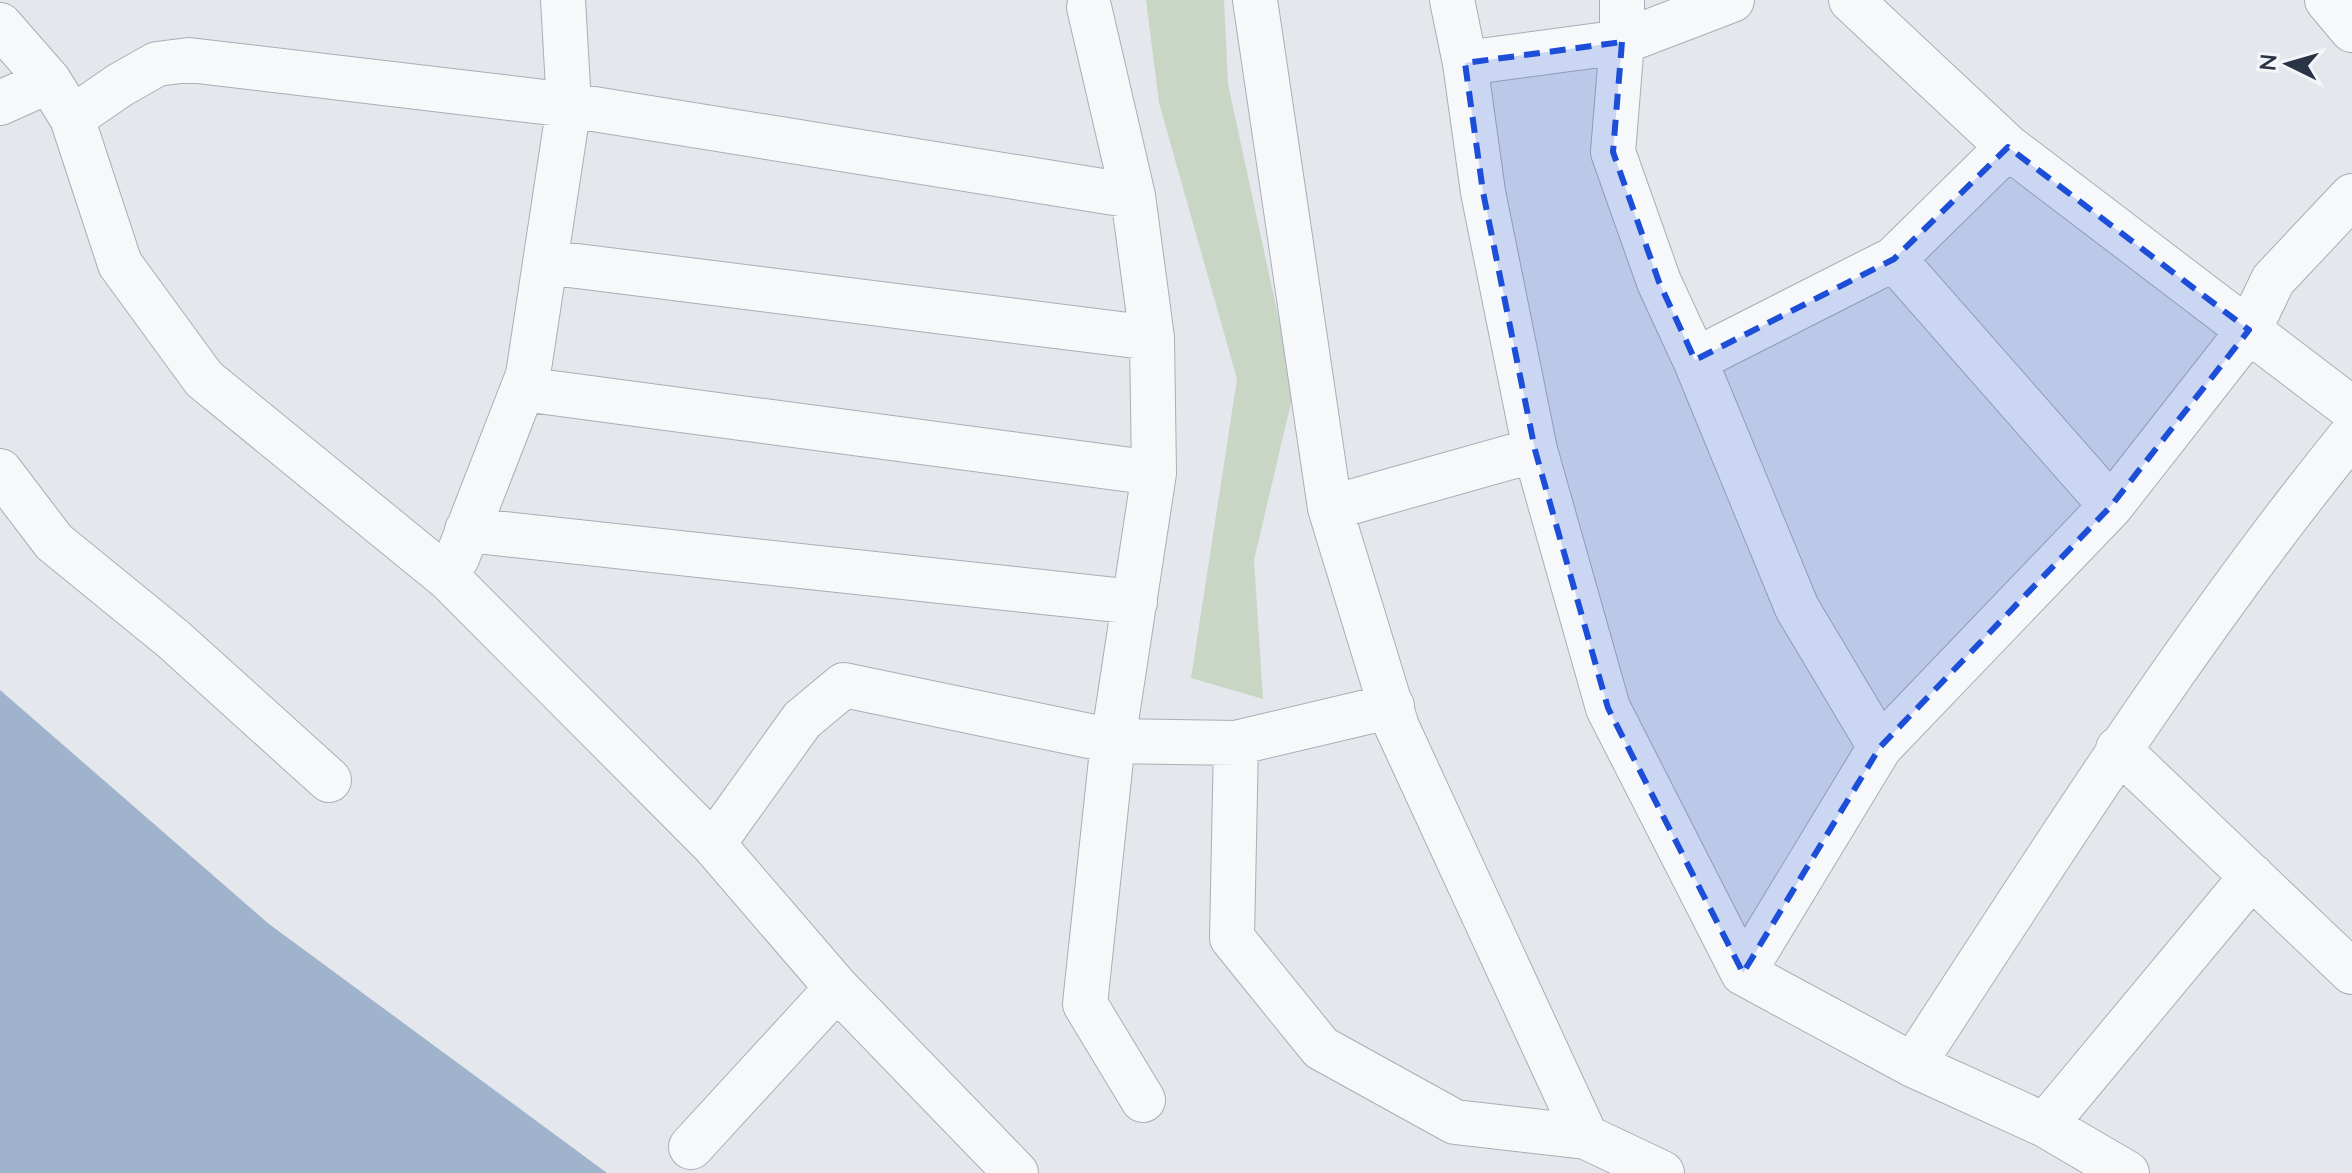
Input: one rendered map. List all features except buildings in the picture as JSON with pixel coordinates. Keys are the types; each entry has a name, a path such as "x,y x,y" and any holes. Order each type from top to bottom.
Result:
{"street":[{"path":"449,579 528,375 569,105 563,0"},
{"path":"1255,0 1330,508 1397,727 1586,1137"},
{"path":"1452,0 1465,63 1483,192 1535,450 1608,708 1743,973 1913,1065 2045,1125 2127,1173"},
{"path":"1465,63 1622,21 1732,0"},
{"path":"1851,0 2008,147 2352,409"},
{"path":"2327,0 2352,30"},
{"path":"1089,7 1133,196 1152,338 1154,473 1113,741 1085,1004 1143,1100"},
{"path":"1622,21 1613,152 1659,282 1695,360 1797,608 1880,747"},
{"path":"0,25 49,81 72,118 120,264 204,379 449,579 713,844 837,988 1016,1173"},
{"path":"72,118 157,64 189,60 569,105 1133,196"},
{"path":"0,103 49,81"},
{"path":"1695,360 1894,259 2008,147"},
{"path":"1743,973 1880,747 2111,506 2249,330 2273,280 2352,196"},
{"path":"1894,259 2111,506"},
{"path":"545,262 1152,338"},
{"path":"523,389 1154,473"},
{"path":"1913,1065 2118,749 2280,522 2352,434"},
{"path":"1330,508 1535,450"},
{"path":"0,471 54,542 173,639 329,780"},
{"path":"467,530 1135,602"},
{"path":"713,844 802,720 844,685 1113,741 1236,743 1392,706"},
{"path":"1236,743 1232,938 1321,1048 1455,1122 1586,1137 1662,1173"},
{"path":"2118,749 2352,972"},
{"path":"2045,1125 2252,876"},
{"path":"691,1147 837,988"}],"highlighted area":[{"path":"1622,42 1613,152 1659,282 1695,360 1894,259 2008,147 2249,330 2111,506 1880,747 1743,973 1608,708 1535,450 1483,192 1465,63"}],"green space":[{"path":"1146,0 1224,0 1228,84 1294,390 1254,560 1263,699 1191,678 1237,379 1159,103"}],"water":[{"path":"0,690 269,924 607,1173 0,1173"}]}
